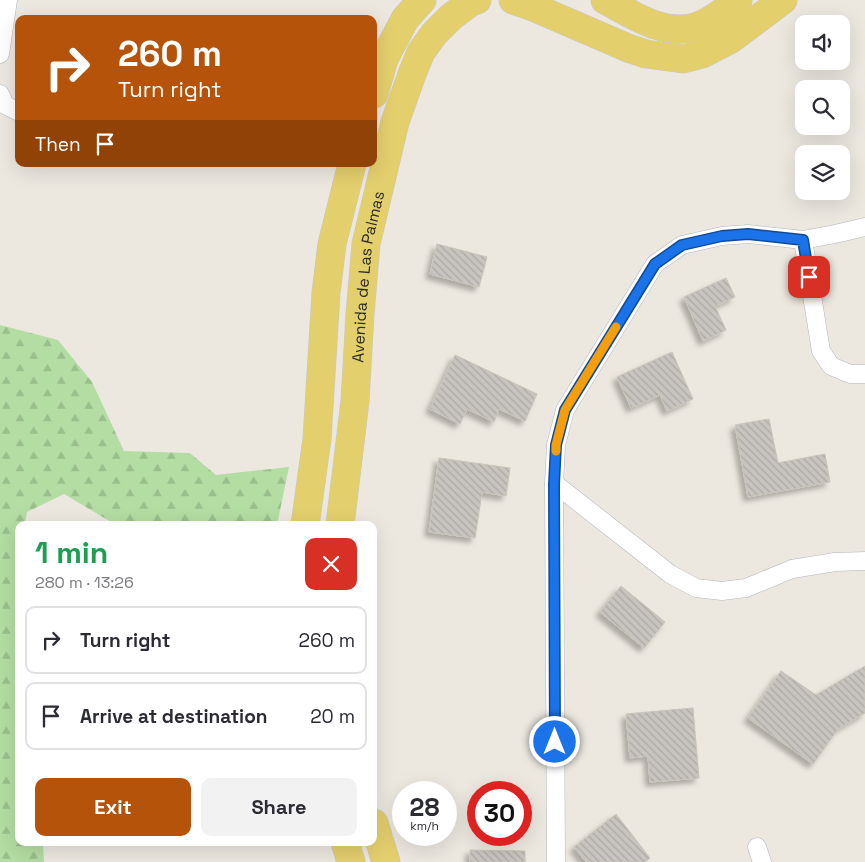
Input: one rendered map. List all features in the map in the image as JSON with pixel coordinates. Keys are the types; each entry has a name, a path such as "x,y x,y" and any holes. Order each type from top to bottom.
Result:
{"main road":[{"path":"377,84 384,59 405,19 422,0"},
{"name":"Avenida de Las Palmas","path":"340,521 355,401 366,244 395,122 421,52 450,17 471,2 477,0"},
{"path":"513,0 628,48 646,54 684,59 702,54 731,39 783,0"},
{"path":"605,0 640,19 675,30 696,26 715,17 738,0"},
{"path":"306,521 317,439 326,294 332,244 351,167"},
{"path":"377,833 386,862"},
{"path":"346,846 351,862"}],"street":[{"path":"0,54 8,0"},
{"path":"0,94 5,105 15,110"},
{"path":"556,862 554,484 556,445 565,410 655,264 682,245 722,236 748,234 803,240 865,227"},
{"path":"803,240 821,351 831,366 850,374 865,374"},
{"path":"554,484 670,574 696,588 722,591 746,588 792,569 836,562 865,561"}],"green space":[{"path":"0,325 58,340 92,382 124,451 190,453 216,475 289,467 278,521 109,521 64,494 27,512 26,521 15,521 15,846 43,846 44,862 0,862"}],"building":[{"path":"437,244 487,257 479,287 430,274"},
{"path":"726,278 735,297 715,306 726,330 703,341 684,297"},
{"path":"672,352 693,399 667,411 660,395 631,408 617,377"},
{"path":"455,355 537,394 525,421 499,409 494,422 467,409 460,424 430,409"},
{"path":"769,419 778,463 825,454 830,482 748,497 735,425"},
{"path":"439,458 510,468 506,496 482,492 475,538 429,532"},
{"path":"621,586 665,622 644,648 600,612"},
{"path":"865,666 865,713 838,729 813,764 748,718 781,671 816,695"},
{"path":"693,708 699,778 650,782 648,756 630,758 626,714"},
{"path":"616,814 650,858 645,862 586,862 574,847"},
{"path":"470,850 525,851 525,862 470,862"}],"slow traffic":[{"path":"556,451 565,410 616,327"}],"route":[{"path":"555,742 554,484 556,445 565,410 655,264 682,245 722,236 748,234 803,240 809,277"}]}
